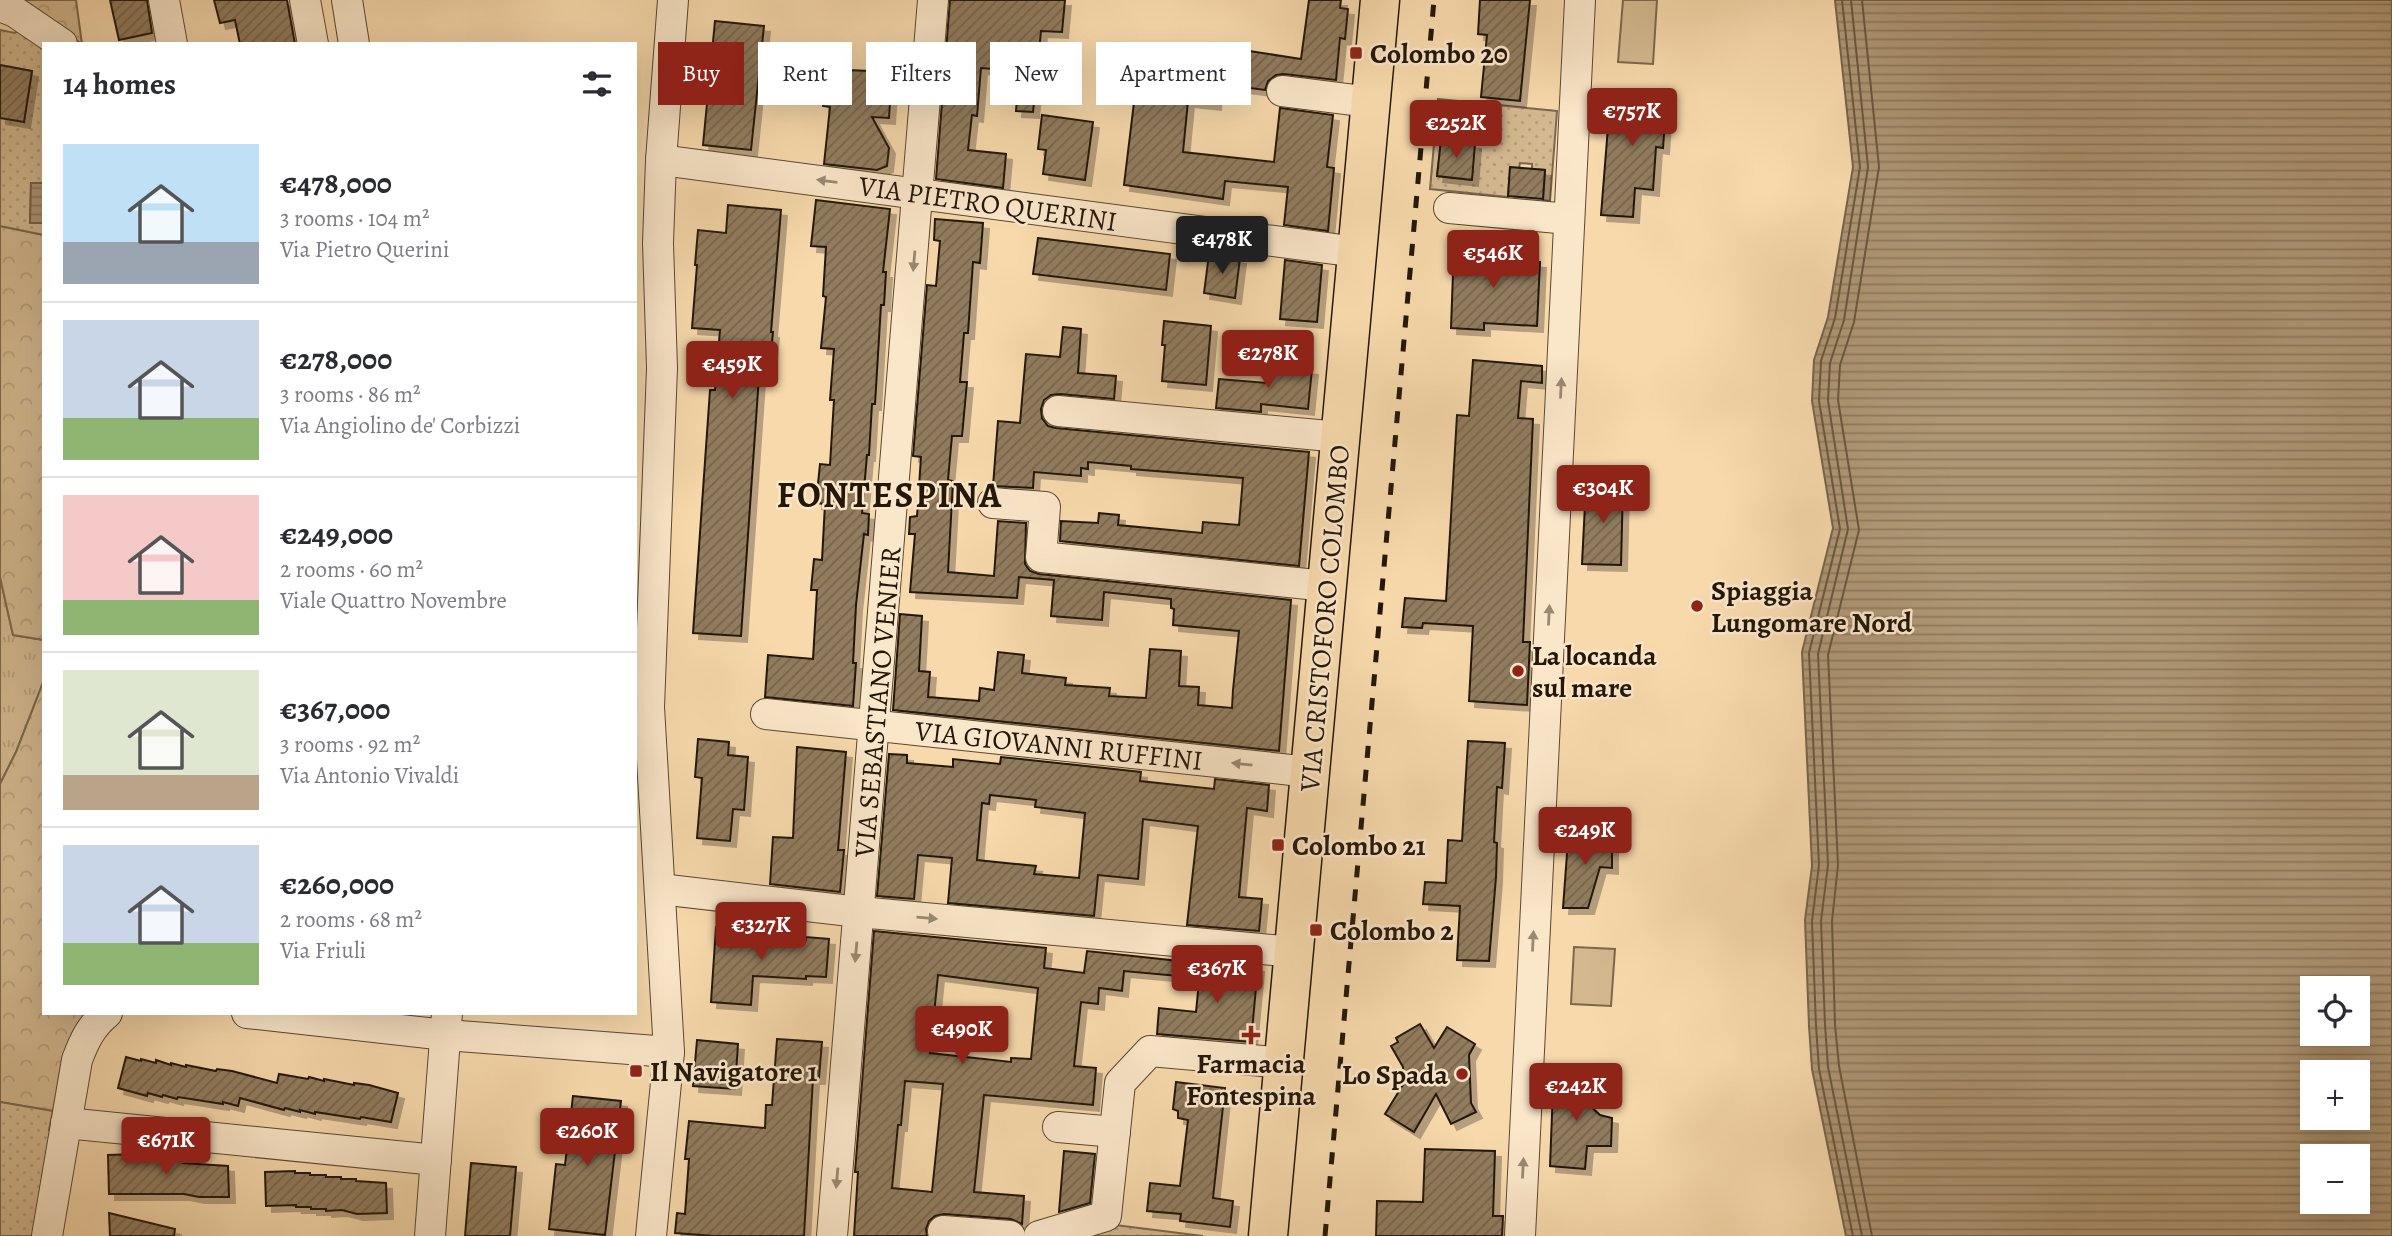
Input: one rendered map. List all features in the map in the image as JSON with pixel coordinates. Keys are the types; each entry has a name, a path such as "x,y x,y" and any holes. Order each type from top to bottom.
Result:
{"main road":[{"name":"VIA CRISTOFORO COLOMBO","path":"1268,1236 1380,0"}],"street":[{"path":"164,0 172,42"},
{"path":"305,0 313,42"},
{"path":"347,0 354,42"},
{"path":"651,1236 669,1052 649,707 662,368 658,243 661,160 673,0"},
{"name":"VIA SEBASTIANO VENIER","path":"832,1236 933,0"},
{"path":"1520,1236 1580,0"},
{"path":"0,6 15,12 59,42"},
{"path":"1282,91 1370,102"},
{"name":"VIA PIETRO QUERINI","path":"661,160 1357,252"},
{"path":"1449,208 1569,219"},
{"path":"1058,411 1340,437"},
{"path":"993,503 1045,507 1041,557 1327,586"},
{"name":"VIA GIOVANNI RUFFINI","path":"766,715 1310,772"},
{"path":"660,889 859,912 1294,952"},
{"path":"47,1236 78,1060 85,1038 104,1015"},
{"path":"283,1015 446,1024 669,1052"},
{"path":"430,1236 446,1024"},
{"path":"1039,1236 1106,1216 1120,1083 1150,1051 1283,1063"},
{"path":"66,1123 436,1160"},
{"path":"1058,1127 1115,1132"},
{"path":"943,1231 1010,1236"}],"green space":[{"path":"11,0 76,0 82,42 79,42 29,8"},
{"path":"1623,0 1657,0 1653,64 1618,62"},
{"path":"21,27 42,43 42,183 31,183 30,222 42,223 42,235 0,226 0,118 24,121 32,71 0,65 0,30 15,33"},
{"path":"1438,99 1557,111 1550,201 1543,200 1545,170 1532,169 1532,164 1520,163 1519,168 1510,168 1508,197 1430,189","holes":["1441,140 1474,144 1471,180 1437,176"]},
{"path":"0,226 42,235 42,640 13,635 0,577"},
{"path":"0,577 13,635 42,640 42,685 16,752 0,784"},
{"path":"42,685 42,1015 84,1015 75,1033 53,1111 0,1102 0,784 16,752"},
{"path":"1574,947 1615,949 1611,1006 1571,1004"},
{"path":"0,1102 53,1111 49,1130 55,1132 34,1236 0,1236"},
{"path":"1115,1225 1203,1236 1078,1236"}],"water":[{"path":"1835,0 2392,0 2392,1236 1846,1236 1812,1069 1805,920 1812,866 1802,652 1833,528 1812,401 1814,360 1828,317 1853,167"},
{"path":"31,183 42,183 42,223 30,223"}],"building":[{"path":"110,0 147,0 152,33 119,40"},
{"path":"214,0 287,0 295,42 240,42 235,20 220,23"},
{"path":"950,0 1065,0 1062,32 1041,31 1040,42 990,42 990,69 981,68 977,116 972,115 968,150 1006,154 1003,188 936,179 942,105 976,105 976,42 947,42"},
{"path":"1309,0 1341,0 1340,8 1348,9 1345,39 1340,38 1336,80 1284,74 1276,75 1268,81 1265,90 1251,88 1251,51 1301,59"},
{"path":"1480,0 1530,0 1520,101 1481,97 1487,35 1478,34"},
{"path":"715,21 764,26 762,42 758,42 758,83 751,150 703,145 707,105 744,105 744,42 713,42"},
{"path":"0,65 32,71 24,122 0,118"},
{"path":"852,70 866,71 866,105 890,105 889,118 872,117 889,148 887,166 877,170 824,164 830,107 823,106 852,105"},
{"path":"1611,89 1667,93 1663,148 1656,147 1653,190 1635,188 1633,217 1601,215"},
{"path":"1016,105 1034,105 1033,112 1016,111"},
{"path":"1134,105 1188,105 1183,152 1274,162 1280,108 1333,115 1327,167 1334,168 1328,231 1284,225 1288,187 1225,181 1223,199 1124,185"},
{"path":"1042,115 1093,122 1085,180 1043,174 1046,150 1038,149"},
{"path":"1441,140 1475,143 1472,180 1437,176"},
{"path":"1510,167 1545,170 1543,199 1508,196"},
{"path":"816,200 890,209 883,272 886,272 884,305 881,305 875,404 872,404 862,513 869,514 868,535 864,534 856,605 853,706 765,697 768,655 813,659 817,590 811,590 814,559 822,560 825,504 816,503 820,464 830,465 834,400 830,400 834,349 821,348 826,297 823,296 826,247 811,246"},
{"path":"728,205 781,210 770,362 760,362 741,636 693,633 710,390 715,390 720,330 692,328 695,265 698,230 726,233"},
{"path":"935,219 983,223 980,263 973,262 968,333 964,333 960,382 967,382 962,436 952,436 948,480 953,481 948,572 994,576 998,521 1026,523 1025,564 1030,571 1039,574 1291,600 1279,751 893,710 900,614 922,616 919,671 930,672 928,697 979,701 980,688 994,690 998,652 1024,655 1022,673 1066,678 1065,685 1110,688 1109,696 1146,698 1150,649 1181,651 1179,686 1199,687 1198,705 1232,708 1239,631 1173,625 1174,609 1171,608 1171,599 1104,592 1102,620 1051,616 1054,580 1019,577 1017,598 910,592 915,534 909,534 910,517 917,516 921,457 913,456 927,285 936,286 940,241 934,240"},
{"path":"1038,238 1170,254 1166,290 1033,274"},
{"path":"1454,247 1490,248 1490,260 1540,262 1537,326 1484,323 1484,330 1451,328"},
{"path":"1209,254 1240,258 1235,298 1204,293"},
{"path":"1285,260 1322,265 1317,322 1280,319"},
{"path":"1164,321 1211,326 1206,385 1162,381"},
{"path":"1063,327 1081,329 1078,373 1116,376 1114,399 1051,395 1044,400 1041,409 1042,418 1048,426 1309,452 1299,566 1060,541 1061,521 1098,523 1099,513 1119,515 1118,525 1202,533 1203,522 1239,525 1243,478 1131,469 1131,466 1088,462 1088,469 1081,468 1081,476 1034,472 1033,488 993,486 998,421 1020,423 1026,354 1060,357"},
{"path":"1473,360 1542,366 1542,383 1521,381 1518,418 1533,419 1523,642 1530,642 1527,705 1469,701 1473,626 1423,623 1422,628 1402,627 1405,598 1446,601 1457,415 1469,416"},
{"path":"1269,364 1312,369 1308,409 1261,404 1261,412 1216,408 1219,379 1267,383"},
{"path":"1586,485 1623,486 1621,565 1582,564"},
{"path":"698,739 729,742 728,755 748,757 744,810 733,809 730,841 697,838 702,778 695,777"},
{"path":"1468,741 1505,743 1502,788 1497,787 1494,842 1497,843 1496,877 1489,961 1457,960 1460,906 1423,904 1425,882 1446,883 1448,840 1462,841"},
{"path":"797,747 846,752 838,850 844,850 840,892 770,884 773,837 793,838"},
{"path":"889,754 907,755 907,763 953,767 953,759 1000,764 1001,757 1141,772 1140,781 1214,789 1215,779 1269,785 1267,811 1247,808 1239,897 1262,899 1259,931 1187,925 1198,826 1143,819 1138,879 1098,875 1094,916 948,903 952,858 918,855 914,899 877,896","holes":["990,795 1036,800 1035,807 1085,813 1079,878 1034,874 1036,866 977,860 982,803 989,804"]},
{"path":"1585,826 1604,827 1603,841 1612,842 1612,868 1600,867 1588,908 1563,908 1568,840 1584,841"},
{"path":"716,927 756,930 756,936 829,939 826,977 806,976 806,979 753,976 751,1005 711,1002"},
{"path":"874,931 1046,948 1044,968 1084,973 1087,951 1179,961 1178,976 1124,971 1122,991 1099,988 1098,1004 1081,1002 1074,1066 1096,1068 1093,1105 984,1095 974,1192 1024,1196 1022,1224 1011,1219 944,1214 929,1221 927,1236 854,1236 858,1172 855,1172","holes":["938,975 1038,988 1031,1059 1011,1058 1011,1062 930,1053","905,1081 943,1084 932,1192 892,1188"]},
{"path":"1201,961 1258,966 1251,1042 1157,1034 1159,1008 1196,1012"},
{"path":"1420,1024 1434,1048 1447,1027 1475,1044 1469,1055 1471,1103 1476,1112 1451,1124 1436,1094 1414,1132 1385,1114 1404,1083 1403,1067 1391,1046 1398,1042 1396,1038"},
{"path":"777,1039 822,1042 819,1078 813,1078 804,1236 675,1233 677,1213 685,1214 689,1159 685,1159 689,1121 765,1128 766,1105 772,1105"},
{"path":"697,1040 738,1044 735,1089 693,1086"},
{"path":"126,1057 232,1071 277,1083 279,1074 369,1085 398,1093 391,1122 284,1110 240,1098 238,1106 148,1093 147,1096 118,1088"},
{"path":"1567,1065 1586,1065 1587,1103 1600,1115 1612,1118 1611,1146 1587,1146 1585,1169 1550,1166 1553,1089 1566,1090"},
{"path":"1176,1082 1225,1088 1213,1198 1233,1201 1230,1227 1180,1221 1181,1214 1147,1211 1150,1183 1180,1186 1188,1120 1178,1118 1178,1111 1173,1109"},
{"path":"573,1096 621,1101 605,1235 549,1229 556,1164 565,1165"},
{"path":"1425,1149 1495,1151 1493,1216 1503,1216 1502,1236 1376,1236 1377,1201 1423,1202"},
{"path":"1064,1151 1095,1154 1090,1203 1059,1212"},
{"path":"138,1154 137,1157 153,1156 153,1159 168,1158 168,1161 183,1160 183,1163 228,1166 229,1197 109,1194 108,1155"},
{"path":"471,1163 516,1167 510,1236 465,1236"},
{"path":"295,1171 386,1183 387,1213 357,1214 296,1205 266,1206 265,1172"},
{"path":"109,1213 175,1229 174,1236 110,1236"}],"railway":[{"path":"1325,1236 1434,0"}],"place":[{"name":"Colombo 20","path":"1356,53"},
{"name":"Spiaggia Lungomare Nord","path":"1697,606"},
{"name":"La locanda sul mare","path":"1518,671"},
{"name":"Colombo 21","path":"1278,845"},
{"name":"Colombo 2","path":"1316,930"},
{"name":"Farmacia Fontespina","path":"1251,1035"},
{"name":"Il Navigatore 1","path":"636,1071"},
{"name":"Lo Spada","path":"1462,1074"}],"district":[{"name":"FONTESPINA","path":"890,495"}]}
